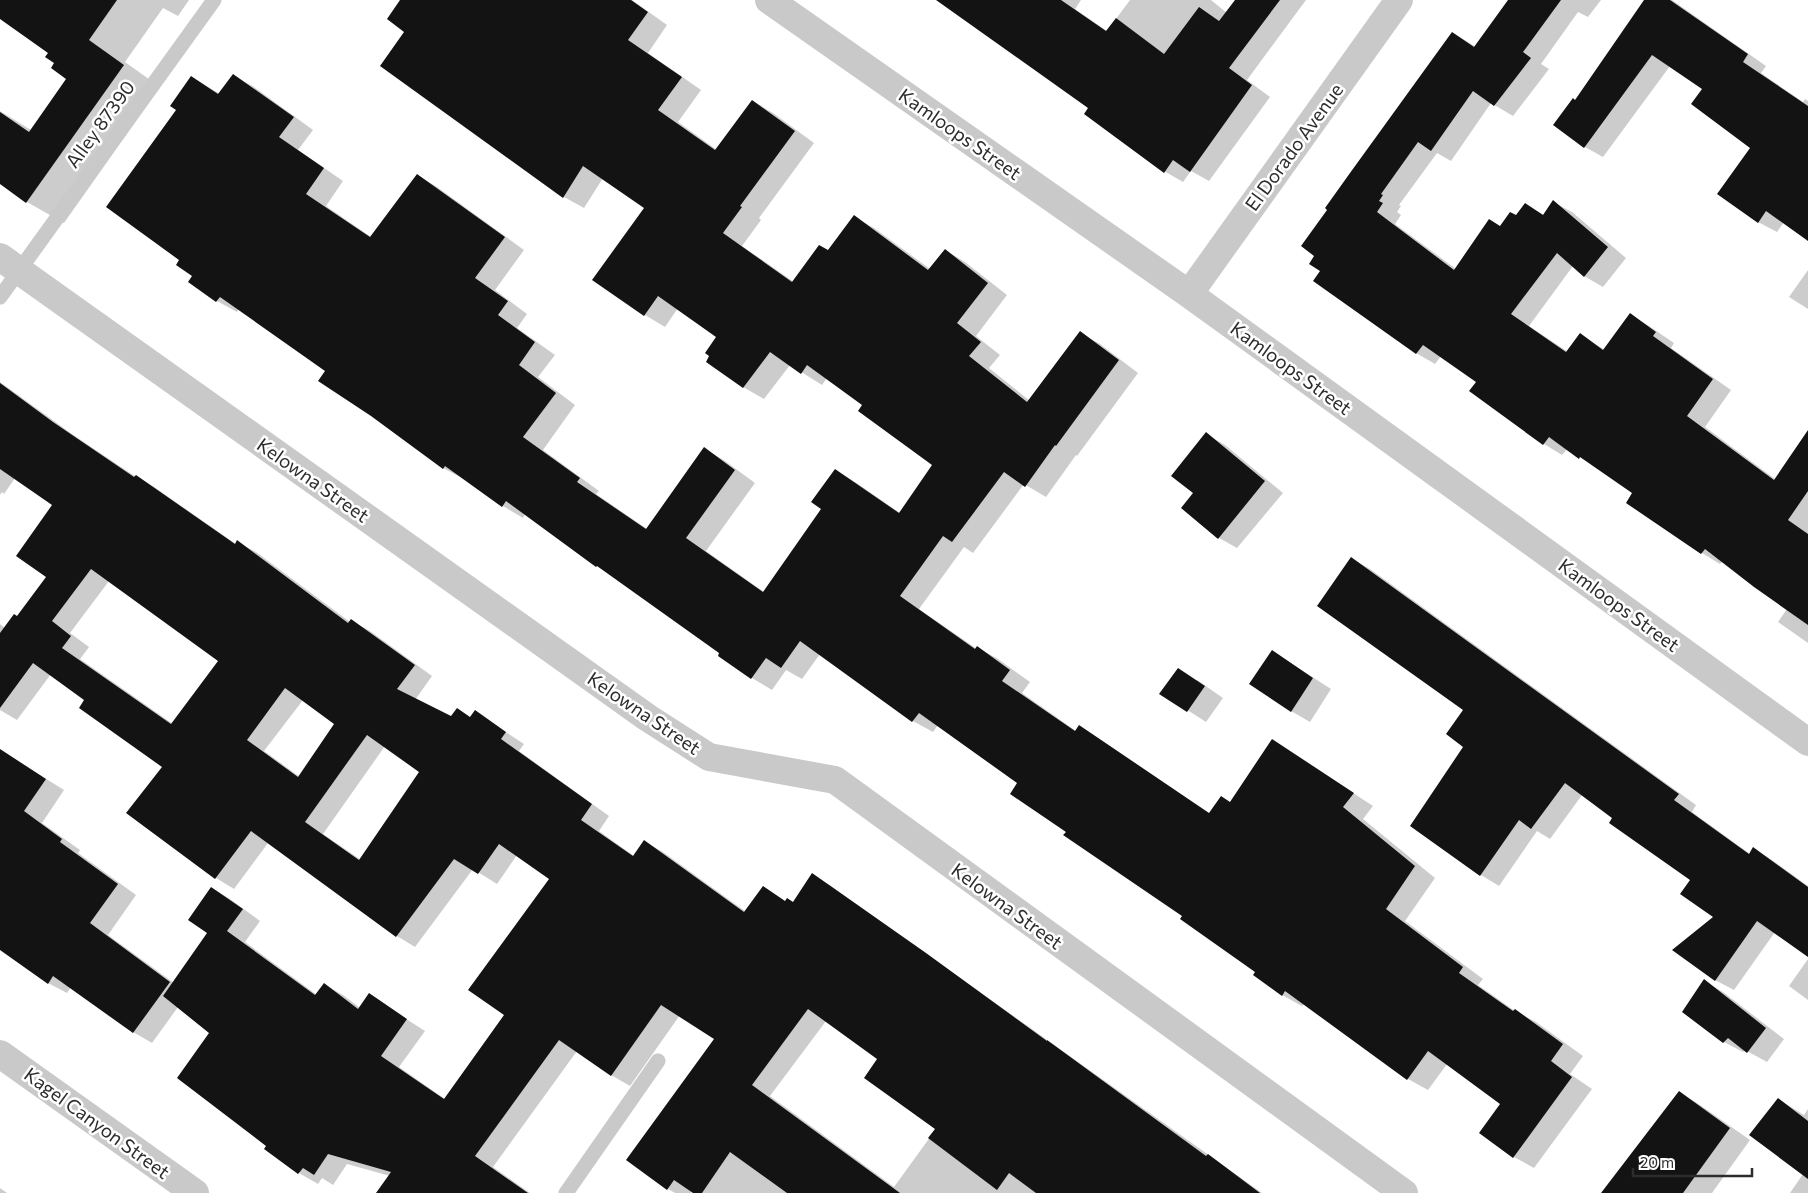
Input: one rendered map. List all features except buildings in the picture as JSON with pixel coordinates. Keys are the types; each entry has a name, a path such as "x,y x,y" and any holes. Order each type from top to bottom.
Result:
{"street":[{"name":"Kamloops Street","path":"769,0 1189,294 1808,742"},
{"name":"El Dorado Avenue","path":"1189,294 1399,0"},
{"name":"Kelowna Street","path":"10,264 648,718 709,757 834,780 1404,1193"},
{"name":"Kagel Canyon Street","path":"0,1054 195,1193"}],"lane":[{"name":"Alley 87390","path":"0,297 10,264 214,0"},
{"path":"566,1193 658,1061"}]}
